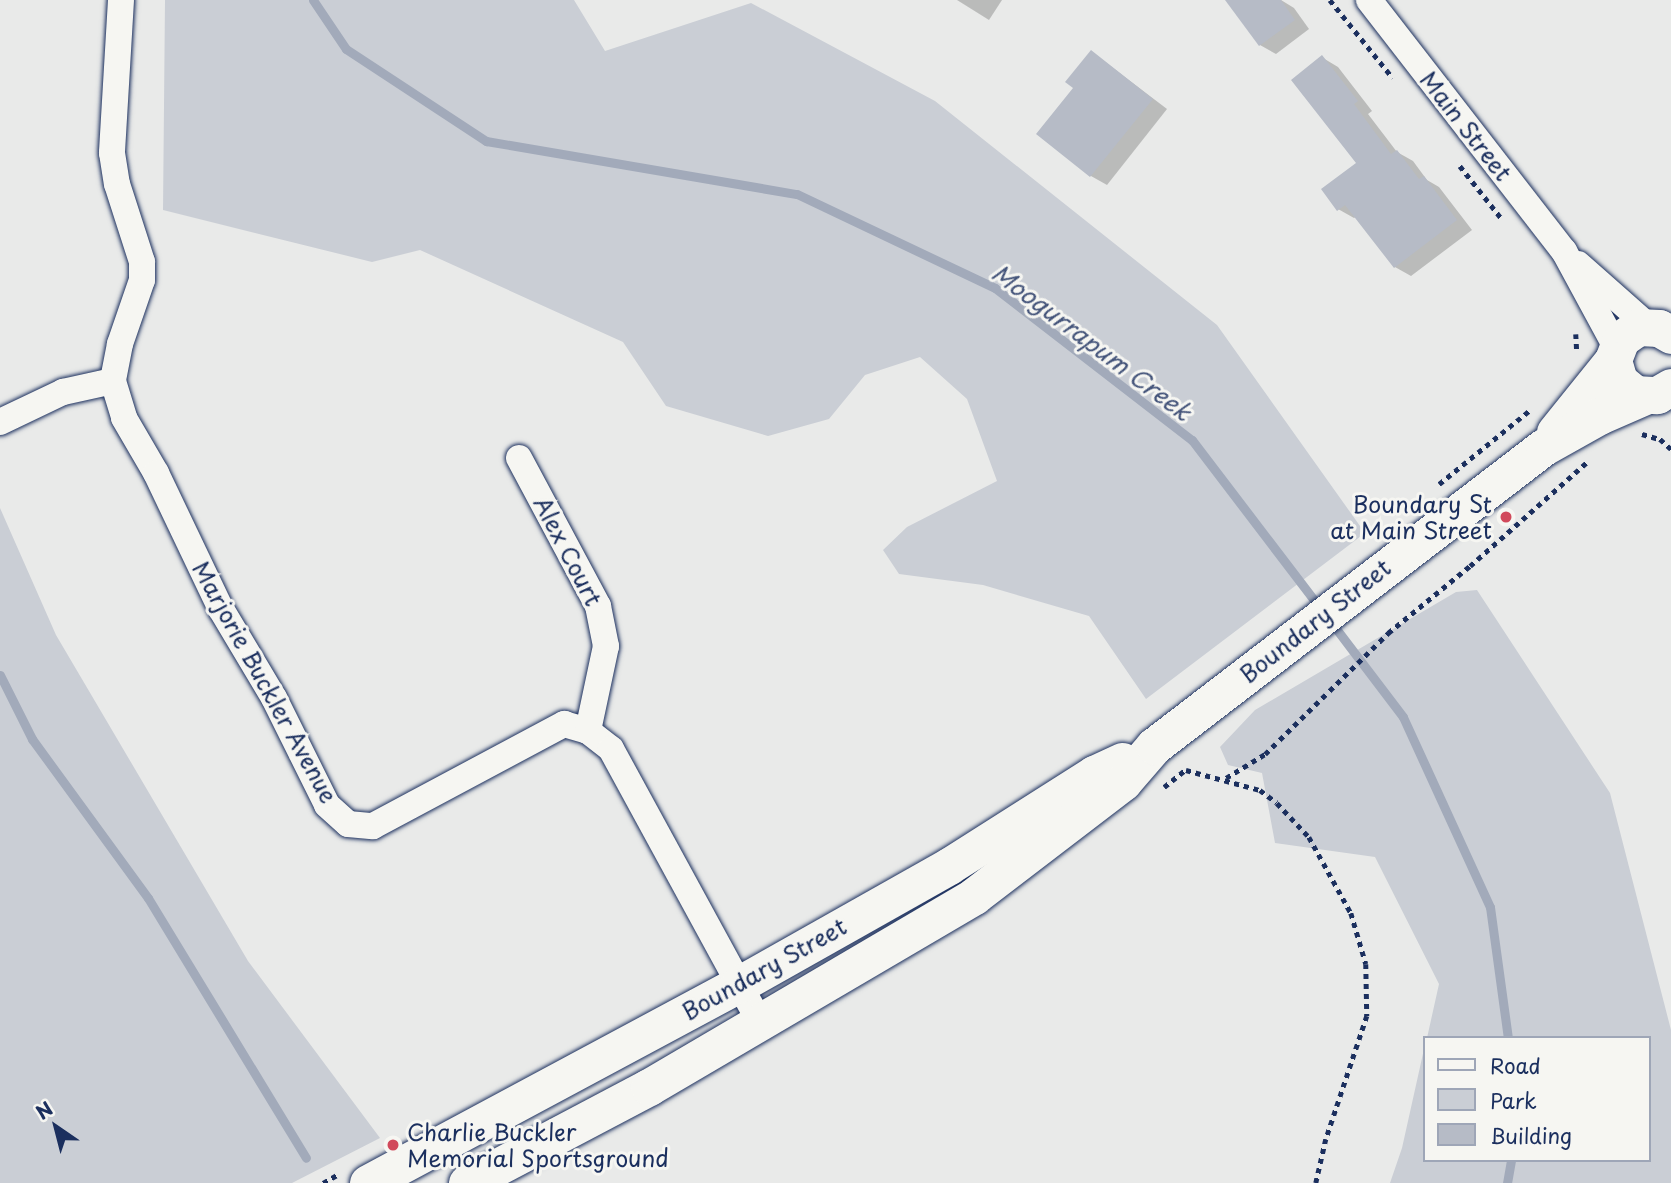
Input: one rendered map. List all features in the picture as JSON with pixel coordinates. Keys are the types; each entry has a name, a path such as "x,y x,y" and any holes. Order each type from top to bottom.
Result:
{"street":[{"name":"Marjorie Buckler Avenue","path":"121,0 112,153 117,184 142,261 142,280 120,344 113,380 124,418 156,473 221,608 274,698 327,805 348,824 373,826 564,724 589,731"},
{"name":"Main Street","path":"1369,0 1564,251 1614,354"},
{"name":"Main Street","path":"1564,251 1662,327"},
{"name":"Boundary Street","path":"1544,447 1629,332 1662,327"},
{"name":"Boundary Street","path":"1614,354 1614,371 1626,388 1661,397"},
{"path":"0,422 63,392 113,380"},
{"name":"Boundary Street","path":"467,1183 649,1087 974,896 1123,782 1154,746 1395,558 1544,447 1661,397"},
{"name":"Alex Court","path":"519,458 598,606 606,646 589,731"},
{"path":"589,731 611,749 759,1020"},
{"name":"Boundary Street","path":"368,1183 738,985 949,866 1094,774 1154,746"}],"path":[{"path":"1330,0 1386,73 1398,81"},
{"path":"1459,164 1509,227"},
{"path":"1573,327 1577,338 1577,360"},
{"path":"1437,485 1538,404"},
{"path":"1629,433 1660,439 1671,448"},
{"path":"1226,778 1265,754 1293,730 1388,633 1470,566 1591,458"},
{"path":"1154,746 1185,770 1226,778 1260,790 1309,837 1351,913 1366,964 1367,1016 1325,1139 1316,1183"}],"green space":[{"path":"165,0 574,0 605,51 751,3 935,101 1217,325 1365,533 1146,699 1089,616 983,585 899,574 883,550 907,527 997,481 967,399 920,357 865,375 829,419 768,436 666,406 623,342 420,250 372,262 163,210"},
{"path":"0,508 56,635 248,961 380,1138 292,1183 0,1183"},
{"path":"1477,590 1610,793 1671,1030 1671,1183 1390,1183 1402,1148 1422,1058 1422,1162 1650,1162 1650,1036 1427,1036 1439,984 1375,857 1275,843 1262,773 1228,765 1220,747 1255,710 1456,592"}],"building":[{"path":"1225,0 1281,0 1295,20 1259,46"},
{"path":"1091,50 1153,99 1090,177 1036,134 1073,88 1065,82"},
{"path":"1322,55 1358,101 1354,104 1391,154 1397,150 1419,179 1424,176 1457,220 1394,268 1345,205 1337,211 1321,189 1356,163 1291,80"}],"waterway":[{"name":"Moogurrapum Creek","path":"313,0 346,49 486,141 797,194 995,288 1192,440 1320,608"},
{"name":"Moogurrapum Creek","path":"1331,622 1403,717 1490,907 1508,1036"},
{"path":"0,675 32,739 148,898 306,1158"},
{"name":"Moogurrapum Creek","path":"1507,1183 1511,1162"}],"place":[{"name":"Boundary St at Main Street","path":"1506,517"},
{"name":"Charlie Buckler Memorial Sportsground","path":"393,1145"}]}
